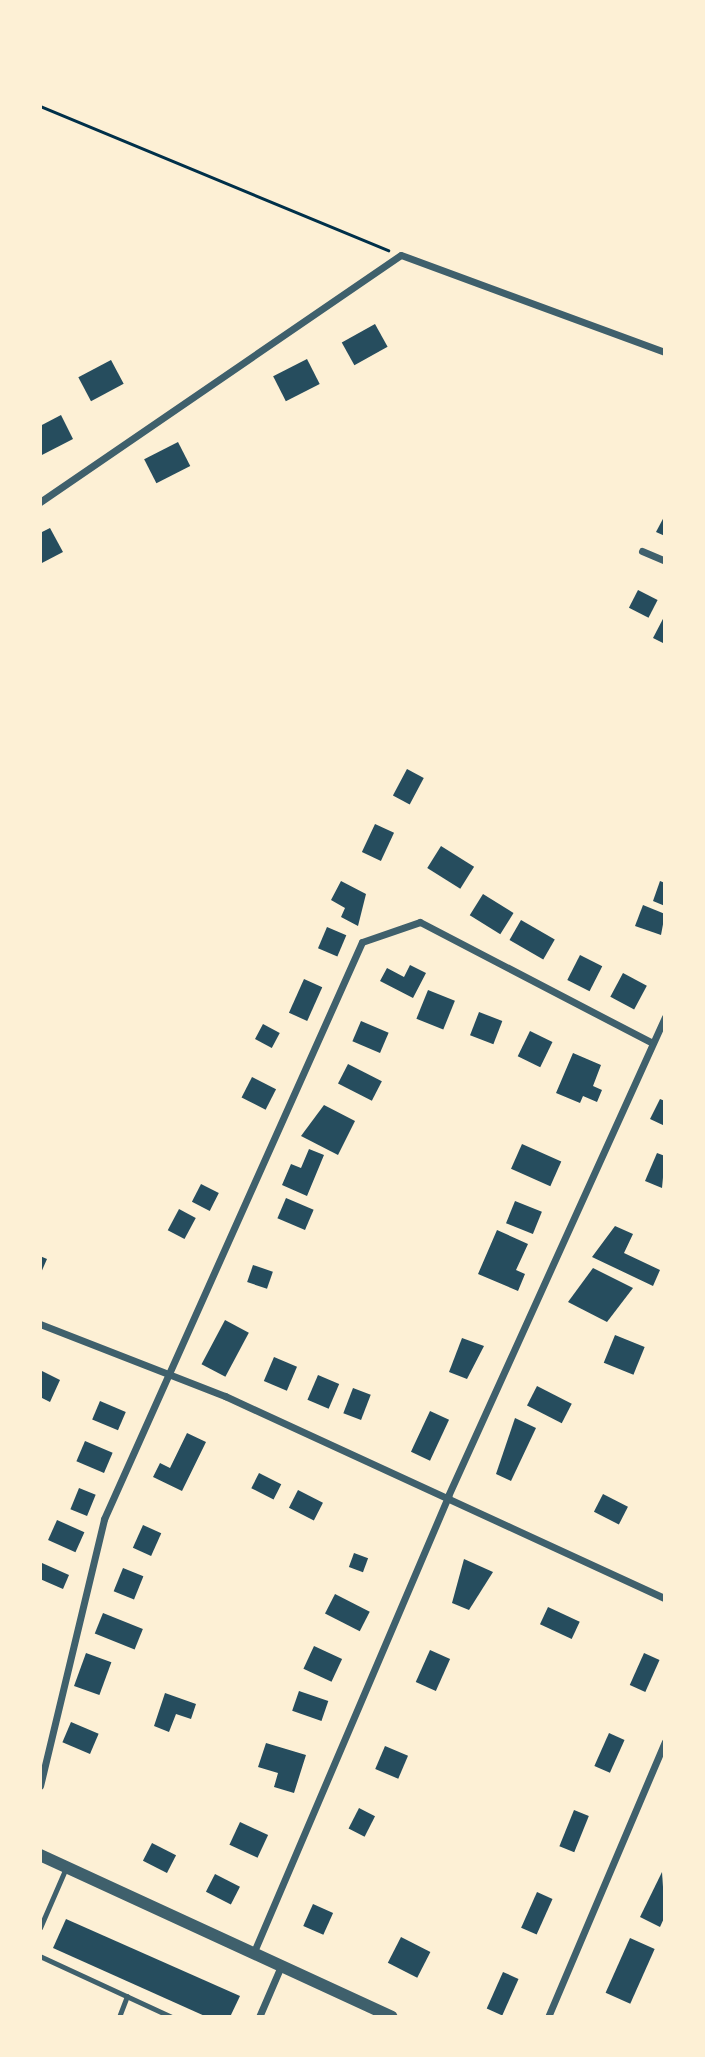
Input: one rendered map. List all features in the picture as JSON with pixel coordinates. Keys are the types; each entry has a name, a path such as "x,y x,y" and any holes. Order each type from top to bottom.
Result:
{"street":[{"path":"40,502 401,255 665,352"},
{"path":"642,551 665,561"},
{"path":"40,1786 104,1519 362,942 420,922 653,1043"},
{"path":"254,1954 448,1496 665,1017"},
{"path":"40,1324 167,1378 225,1396 448,1496 665,1598"},
{"path":"548,2017 665,1742"},
{"path":"40,1855 392,2017"},
{"path":"259,2017 281,1966"}],"lane":[{"path":"40,1928 66,1867"},
{"path":"40,1956 172,2017"},
{"path":"119,2017 127,1996"}],"path":[{"path":"40,106 401,255"}],"building":[{"path":"375,324 388,347 354,365 342,342"},
{"path":"307,359 320,384 286,401 273,376"},
{"path":"111,360 124,384 91,401 78,377"},
{"path":"61,415 73,439 40,456 40,426"},
{"path":"178,442 190,466 156,483 144,459"},
{"path":"665,515 665,536 656,532"},
{"path":"50,528 63,552 40,564 40,533"},
{"path":"638,590 658,600 649,618 629,608"},
{"path":"665,615 665,644 653,638"},
{"path":"407,769 424,778 410,804 393,795"},
{"path":"375,824 394,833 381,861 362,852"},
{"path":"441,846 474,867 460,889 427,868"},
{"path":"341,881 366,894 358,926 341,917 345,908 331,900"},
{"path":"660,881 665,883 665,906 653,901"},
{"path":"483,894 514,913 500,934 470,915"},
{"path":"643,905 665,914 661,935 635,926"},
{"path":"521,920 555,940 543,959 510,940"},
{"path":"327,927 346,935 337,956 318,948"},
{"path":"580,955 602,966 590,991 567,980"},
{"path":"410,965 426,973 413,998 380,981 387,968 404,977"},
{"path":"623,973 647,986 634,1010 610,997"},
{"path":"304,979 322,987 307,1021 289,1013"},
{"path":"428,990 455,1001 443,1030 416,1019"},
{"path":"479,1012 502,1021 493,1044 470,1035"},
{"path":"361,1021 389,1033 380,1053 352,1041"},
{"path":"263,1024 280,1033 272,1048 255,1039"},
{"path":"530,1031 552,1042 540,1067 518,1056"},
{"path":"573,1053 601,1065 593,1086 602,1090 597,1102 583,1096 580,1103 556,1093"},
{"path":"348,1064 382,1081 372,1101 338,1084"},
{"path":"252,1077 276,1089 266,1110 242,1097"},
{"path":"660,1099 665,1101 665,1126 650,1119"},
{"path":"324,1105 355,1121 338,1155 301,1136"},
{"path":"522,1144 561,1161 550,1186 511,1169"},
{"path":"309,1149 324,1155 307,1196 282,1185 291,1164 301,1168"},
{"path":"657,1153 665,1156 662,1188 645,1181"},
{"path":"201,1184 219,1193 210,1211 192,1202"},
{"path":"286,1198 314,1210 305,1230 277,1218"},
{"path":"515,1201 542,1212 533,1234 506,1223"},
{"path":"179,1209 196,1218 185,1239 168,1230"},
{"path":"615,1226 633,1234 624,1253 660,1270 653,1286 592,1257"},
{"path":"497,1230 528,1244 516,1270 525,1274 518,1291 478,1274"},
{"path":"40,1256 47,1259 40,1275"},
{"path":"253,1265 273,1272 267,1289 247,1282"},
{"path":"593,1268 633,1288 607,1322 568,1302"},
{"path":"225,1320 249,1333 225,1377 202,1364"},
{"path":"615,1335 645,1347 633,1375 604,1363"},
{"path":"462,1338 484,1346 467,1379 449,1372"},
{"path":"274,1357 297,1367 287,1391 264,1381"},
{"path":"42,1371 60,1380 50,1402 40,1397"},
{"path":"318,1375 339,1384 329,1409 307,1400"},
{"path":"537,1386 572,1404 562,1423 527,1406"},
{"path":"353,1388 371,1395 361,1420 343,1413"},
{"path":"100,1401 126,1412 118,1430 92,1419"},
{"path":"430,1411 449,1420 430,1461 411,1452"},
{"path":"515,1418 536,1428 511,1481 496,1474"},
{"path":"187,1433 206,1442 182,1491 153,1477 160,1463 170,1468"},
{"path":"85,1441 113,1453 104,1473 76,1461"},
{"path":"259,1473 281,1484 274,1499 251,1488"},
{"path":"79,1488 96,1495 87,1516 70,1509"},
{"path":"298,1490 323,1503 314,1521 289,1508"},
{"path":"603,1494 628,1507 619,1525 594,1512"},
{"path":"57,1520 84,1532 75,1552 48,1540"},
{"path":"143,1525 161,1533 151,1556 133,1548"},
{"path":"354,1553 368,1558 363,1572 349,1567"},
{"path":"464,1559 493,1572 469,1610 452,1603"},
{"path":"42,1563 69,1575 63,1589 40,1579"},
{"path":"123,1568 143,1576 134,1599 114,1591"},
{"path":"335,1594 370,1612 360,1631 325,1614"},
{"path":"548,1607 580,1622 572,1639 540,1624"},
{"path":"103,1613 143,1629 135,1650 95,1633"},
{"path":"314,1646 342,1659 332,1682 303,1669"},
{"path":"430,1650 450,1659 436,1691 416,1682"},
{"path":"86,1653 111,1662 99,1695 74,1686"},
{"path":"644,1653 660,1660 645,1692 630,1685"},
{"path":"299,1691 328,1701 321,1721 292,1711"},
{"path":"165,1693 196,1704 191,1719 176,1714 169,1732 154,1726"},
{"path":"71,1722 99,1734 90,1754 62,1742"},
{"path":"609,1733 625,1740 610,1773 594,1766"},
{"path":"266,1743 306,1755 294,1793 274,1787 278,1773 258,1767"},
{"path":"385,1746 408,1756 398,1779 375,1769"},
{"path":"359,1808 375,1816 365,1837 349,1828"},
{"path":"574,1810 589,1816 574,1852 559,1846"},
{"path":"240,1822 268,1835 258,1858 229,1845"},
{"path":"152,1843 176,1855 167,1873 143,1861"},
{"path":"662,1872 665,1916 660,1927 640,1917"},
{"path":"215,1874 240,1887 231,1905 206,1892"},
{"path":"537,1892 553,1899 537,1935 521,1928"},
{"path":"313,1904 333,1913 323,1935 303,1926"},
{"path":"66,1919 240,1996 230,2017 207,2017 53,1948"},
{"path":"401,1937 430,1952 417,1978 388,1963"},
{"path":"630,1938 655,1949 630,2004 606,1993"},
{"path":"503,1972 519,1979 502,2015 487,2009"}]}
